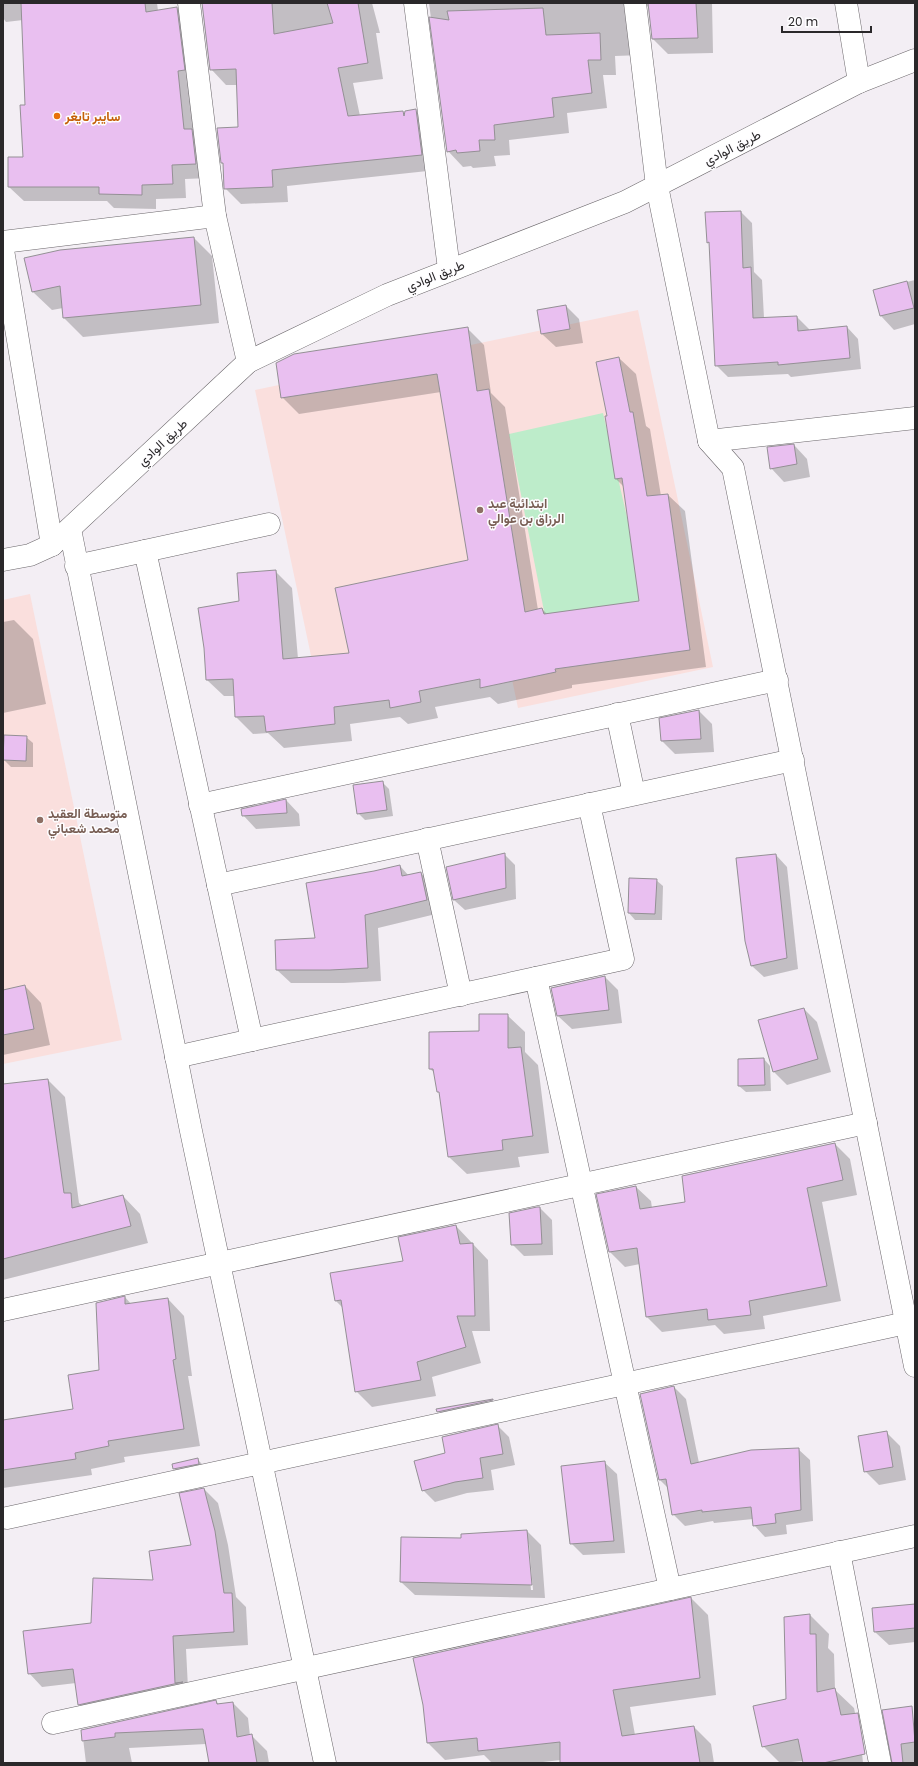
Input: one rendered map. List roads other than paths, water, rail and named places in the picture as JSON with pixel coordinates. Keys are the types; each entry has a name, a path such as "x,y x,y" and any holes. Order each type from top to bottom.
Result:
{"street":[{"path":"188,3 214,216 248,362"},
{"path":"415,3 449,269"},
{"path":"635,3 657,186 709,442 733,468 915,1364"},
{"path":"846,3 859,82"},
{"name":"طريق الوادي","path":"3,560 30,555 52,545 248,362 387,295 449,269 625,202 859,82 915,60"},
{"path":"3,242 214,216"},
{"path":"3,250 52,545"},
{"path":"709,442 915,418"},
{"path":"76,566 269,524"},
{"path":"70,529 76,566 176,1057 325,1763"},
{"path":"145,551 252,1040"},
{"path":"200,805 777,680"},
{"path":"617,714 634,794"},
{"path":"218,884 793,760"},
{"path":"176,1057 623,960 589,804"},
{"path":"427,839 461,995"},
{"path":"536,978 670,1589"},
{"path":"3,1310 866,1123"},
{"path":"7,1518 906,1323"},
{"path":"53,1723 915,1536"},
{"path":"839,1552 880,1763"}],"place":[{"name":"سايبر تايغر","path":"57,116"},
{"name":"ابتدائية عبد الرزاق بن عوالي","path":"480,510"},
{"name":"متوسطة العقيد محمد شعباني","path":"40,820"}]}
